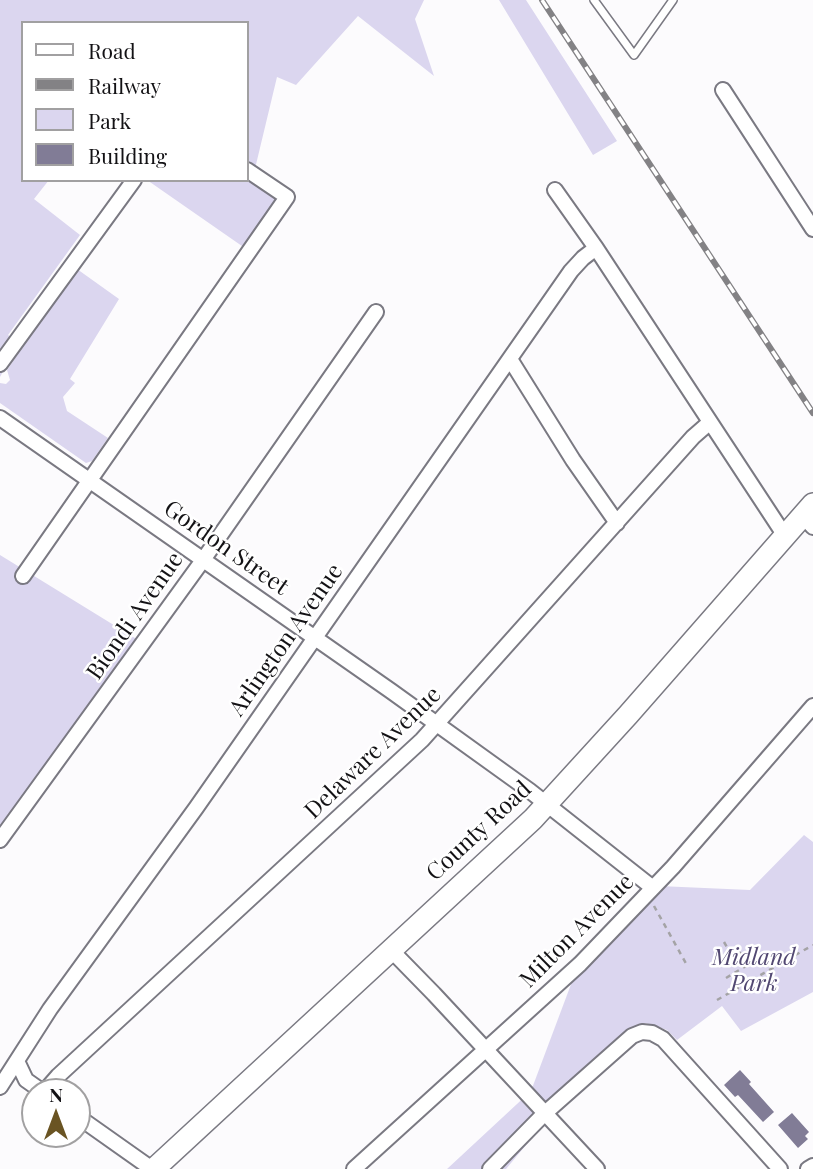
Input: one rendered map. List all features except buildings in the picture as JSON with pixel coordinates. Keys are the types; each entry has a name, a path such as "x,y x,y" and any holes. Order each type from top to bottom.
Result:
{"street":[{"path":"723,90 813,229"},
{"path":"23,576 286,197 248,171"},
{"path":"0,364 133,182"},
{"path":"555,190 785,536"},
{"name":"Arlington Avenue","path":"17,1060 50,1009 196,808 572,271 596,248"},
{"name":"Biondi Avenue","path":"0,840 203,560 376,312"},
{"path":"510,359 573,460 617,523"},
{"name":"Gordon Street","path":"3,421 438,724 547,804 653,888"},
{"name":"Delaware Avenue","path":"56,1078 438,724 709,422"},
{"name":"County Road","path":"153,1169 547,804 785,536 810,516"},
{"name":"Milton Avenue","path":"354,1169 580,964 653,888 813,706"},
{"path":"390,950 597,1169"},
{"path":"490,1169 544,1114 618,1047 642,1032 652,1033 663,1039 780,1169"},
{"path":"0,1087 17,1060"},
{"path":"17,1060 25,1078"},
{"path":"91,1126 153,1169"},
{"path":"808,1169 813,1166"}],"lane":[{"path":"594,0 634,55 673,0"}],"path":[{"path":"662,919 688,967"},
{"path":"724,942 731,954 738,952 751,963 759,965 777,955"},
{"path":"718,1000 813,945"},
{"path":"775,950 782,962"},
{"path":"726,978 751,963"}],"green space":[{"path":"0,0 424,0 415,19 434,76 358,16 296,85 277,77 253,177 288,202 252,253 150,182 248,182 248,21 21,21 21,182 47,182 34,199 80,235 8,335 18,343 70,264 119,299 70,379 75,383 63,397 67,411 108,438 92,461 86,463 0,403 0,383 6,384 10,380 7,370 20,351 15,349 0,377"},
{"path":"499,0 526,0 617,141 593,155"},
{"path":"0,555 143,643 0,843"},
{"name":"Midland Park","path":"804,835 813,842 813,992 741,1031 722,1006 677,1040 667,1030 645,1023 649,1030 551,1115 506,1169 447,1169 531,1091 576,971 659,886 750,890"}],"railway":[{"path":"542,0 813,413"}]}
